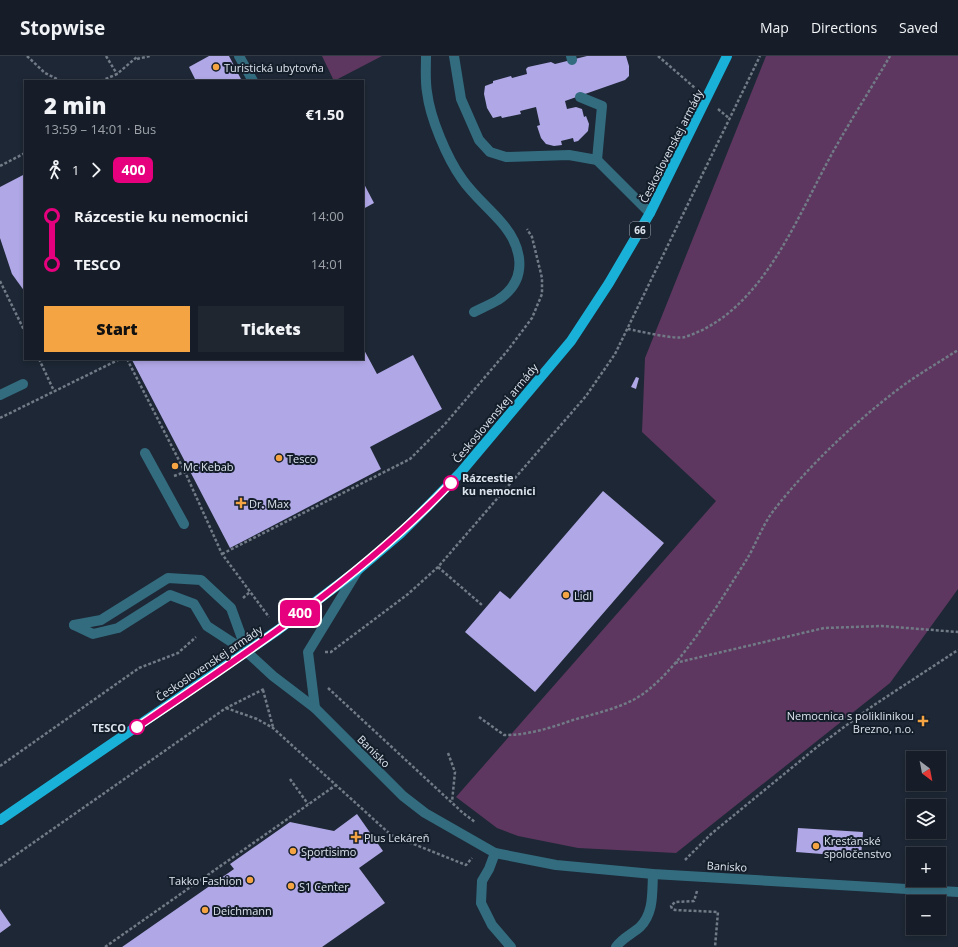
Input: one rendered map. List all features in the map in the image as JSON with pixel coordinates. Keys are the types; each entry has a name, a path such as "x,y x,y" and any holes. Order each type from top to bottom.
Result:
{"main road":[{"name":"Československej armády","path":"0,820 278,630 359,568 400,534 461,472 571,341 650,213 727,56"}],"street":[{"path":"239,56 252,80"},
{"path":"426,56 427,93 444,145 461,179 511,236 520,259 520,270 510,289 498,300 474,312"},
{"path":"454,56 461,99 478,140 490,152 506,157 569,155 597,160 650,213"},
{"path":"580,97 602,106 597,160"},
{"path":"0,395 22,384"},
{"path":"146,453 184,524"},
{"path":"315,708 308,652 359,568"},
{"path":"207,626 194,604 170,595 118,628 93,634 74,625 101,620 168,578 201,580 232,608 247,652"},
{"name":"Banisko","path":"207,626 247,652 273,676 315,708 404,796 425,813 495,853 556,865 653,874 958,892"},
{"path":"495,853 490,869 482,881 481,903 492,924 511,947"},
{"path":"616,947 627,936 639,928 648,917 651,908 653,874"}],"path":[{"path":"27,56 44,74 59,80"},
{"path":"106,56 117,74"},
{"path":"103,80 117,74 137,58 150,56"},
{"path":"308,652 331,652 408,594 438,567 586,396 615,354 628,329 760,56"},
{"path":"628,329 683,338 713,325 745,298 781,250 834,150 890,56"},
{"path":"0,166 24,154"},
{"path":"222,554 410,459 445,424 508,350 532,318 542,294 542,278 534,244 532,237 523,223"},
{"path":"0,281 24,330"},
{"path":"479,717 504,735 538,732 614,708 635,698 660,680 725,593 757,544 772,512 798,481 868,415 908,382 958,350"},
{"path":"38,360 54,391"},
{"path":"0,418 118,360"},
{"path":"128,360 185,472 222,554 278,630"},
{"path":"161,481 185,472"},
{"path":"438,567 482,605"},
{"path":"232,608 250,592"},
{"path":"0,766 139,668 178,653 207,626"},
{"path":"674,663 824,628 882,626 958,632"},
{"path":"689,862 682,862 711,834 817,747 874,705 958,650"},
{"path":"325,652 325,659"},
{"path":"0,866 226,708 263,690 273,676"},
{"path":"327,683 329,689 452,803 479,825"},
{"path":"263,690 273,728"},
{"path":"226,708 257,719 273,728 391,835 466,865 481,845"},
{"path":"448,753 455,772 452,803"},
{"path":"290,779 308,804"},
{"path":"105,947 336,785"},
{"path":"700,876 696,899 691,902 675,902 671,906 675,910 718,912 715,947"}],"shaded area":[{"path":"322,56 382,56 336,80 334,80"},
{"path":"766,56 958,56 958,589 890,683 676,853 578,848 518,836 497,828 456,797 716,501 642,432 645,358"}],"building":[{"path":"209,56 229,56 241,80 196,80 189,67"},
{"path":"587,56 626,56 629,66 629,76 625,80 565,101 567,109 576,107 582,109 584,117 586,116 589,124 588,131 578,141 574,142 573,138 561,141 562,145 554,146 546,144 541,138 537,126 540,125 536,107 520,111 521,114 502,118 501,116 493,118 487,108 484,94 485,86 493,83 493,81 511,76 512,78 527,74 526,69 528,67 551,62 555,64"},
{"path":"24,175 24,291 12,274 0,238 0,187"},
{"path":"364,184 374,203 364,208"},
{"name":"Tesco","path":"364,350 377,374 413,355 442,409 370,447 381,469 230,548 132,360 364,360"},
{"path":"636,377 639,378 636,389 631,387"},
{"name":"Lidl","path":"603,491 664,543 535,692 465,632 500,591 510,599"},
{"name":"S1 Center","path":"357,814 383,851 359,868 385,903 322,947 122,947 234,869 230,864 290,822 334,831"},
{"path":"798,828 863,832 861,857 796,852"},
{"path":"0,909 11,925 0,933"}],"bus line":[{"name":"400","path":"137,727 278,630 359,568 400,534 451,483"}],"place":[{"name":"Turistická ubytovňa","path":"216,67"},
{"name":"Tesco","path":"279,458"},
{"name":"Mc Kebab","path":"175,466"},
{"name":"Rázcestie ku nemocnici","path":"451,483"},
{"name":"Dr. Max","path":"241,503"},
{"name":"Lidl","path":"566,595"},
{"name":"Nemocnica s poliklinikou Brezno, n.o.","path":"923,721"},
{"name":"TESCO","path":"137,727"},
{"name":"Plus Lekáreň","path":"356,837"},
{"name":"Kresťanské spoločenstvo","path":"816,846"},
{"name":"Sportisimo","path":"293,851"},
{"name":"Takko Fashion","path":"250,880"},
{"name":"S1 Center","path":"291,886"},
{"name":"Deichmann","path":"205,910"}]}
